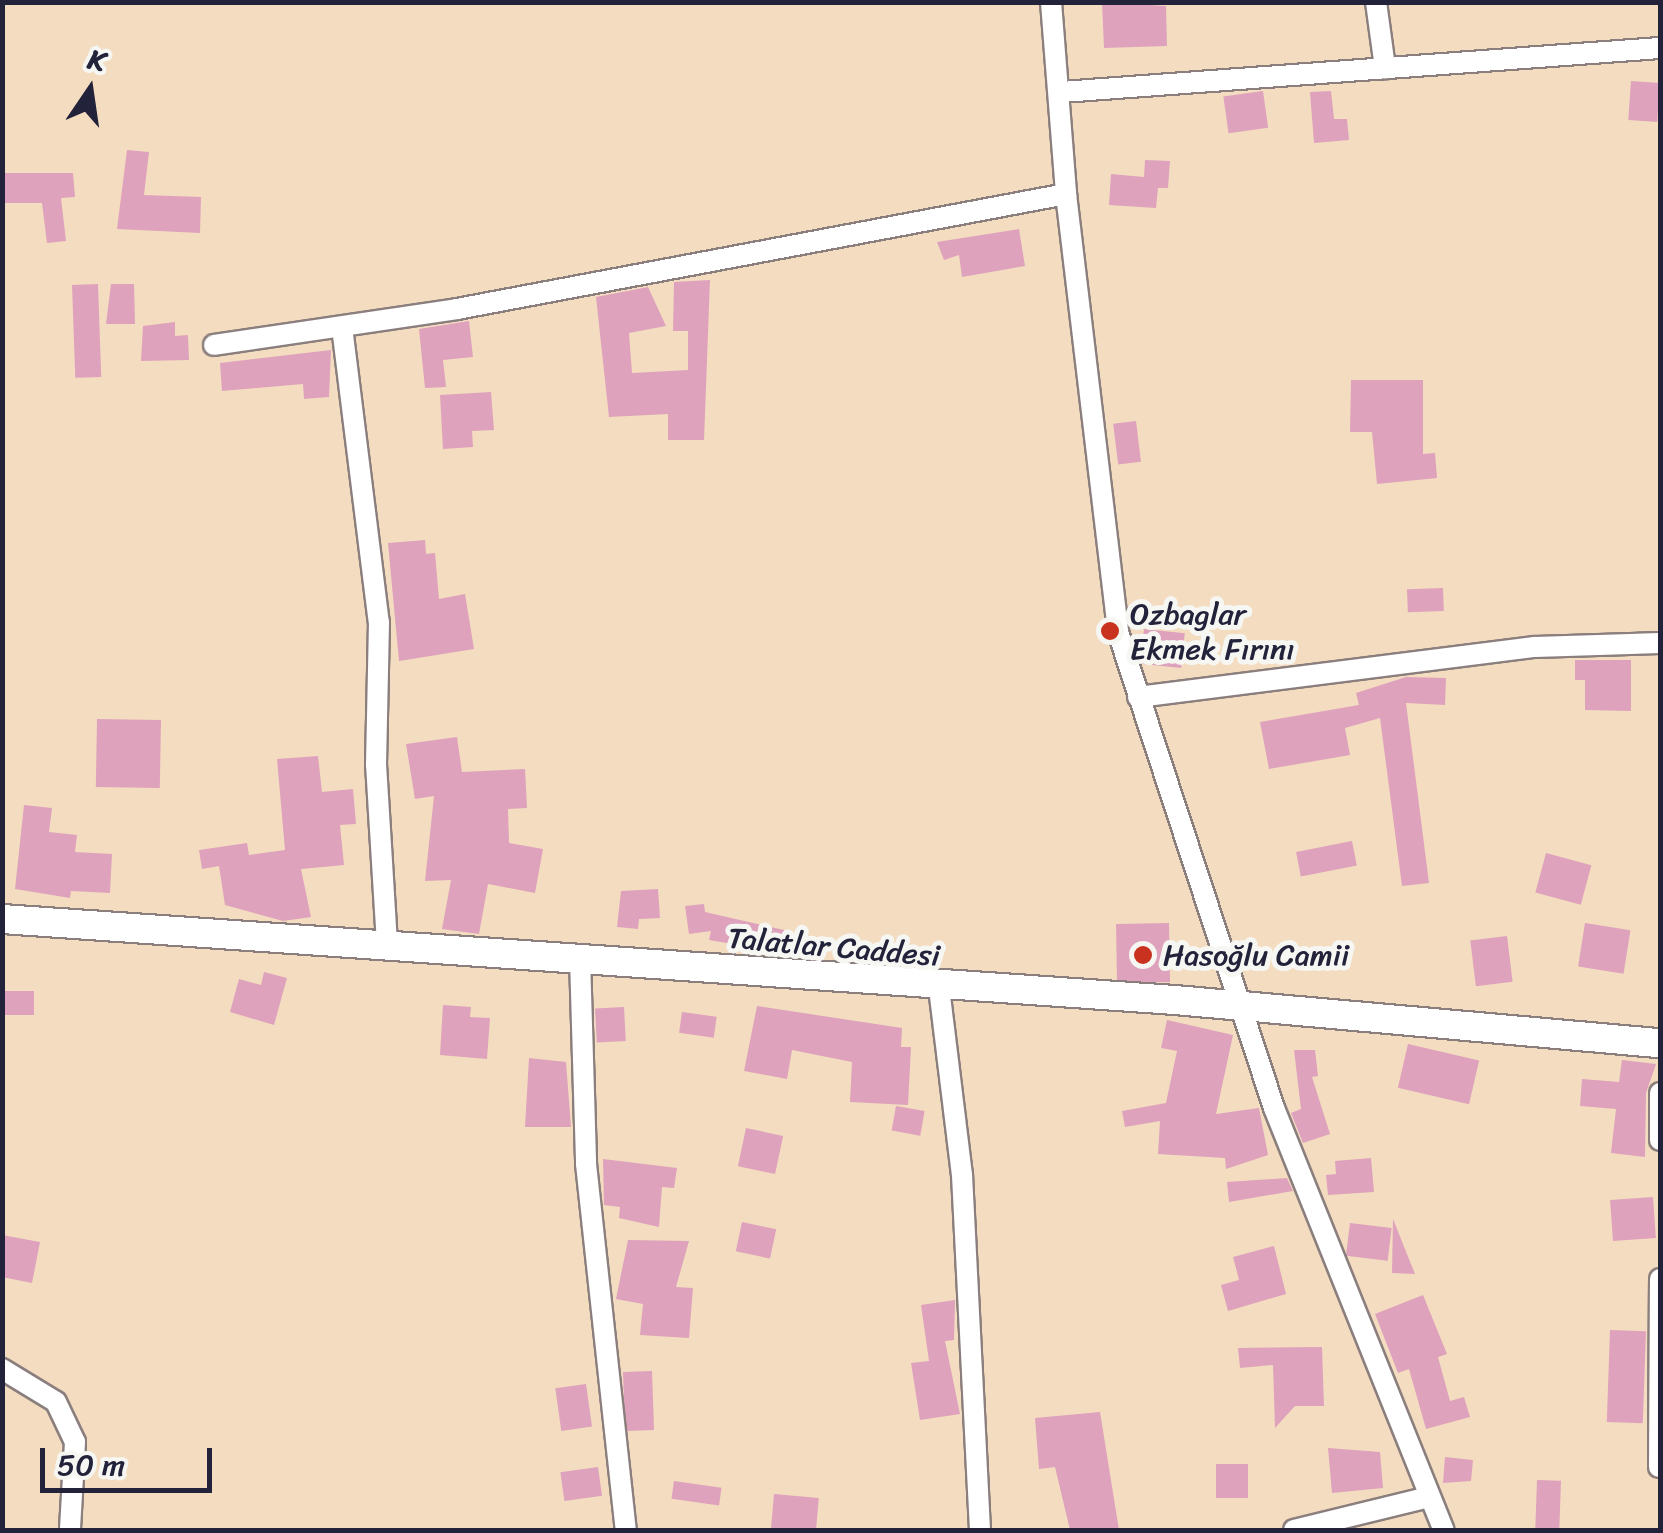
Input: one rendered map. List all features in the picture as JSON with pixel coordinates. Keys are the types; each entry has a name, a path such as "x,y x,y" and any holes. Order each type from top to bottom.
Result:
{"street":[{"path":"1052,2 1062,92 1066,194 1118,632 1246,1009 1274,1108 1444,1530"},
{"path":"1376,2 1384,68"},
{"path":"1062,92 1660,48"},
{"path":"214,345 342,327 1066,194"},
{"path":"342,327 379,622 376,764 387,945"},
{"path":"1138,696 1535,647 1660,643"},
{"name":"Talatlar Caddesi","path":"2,919 580,958 1660,1043"},
{"path":"580,958 586,1164 626,1530"},
{"path":"940,988 962,1175 980,1530"},
{"path":"1660,1093 1660,1140"},
{"path":"1660,1279 1660,1467"},
{"path":"2,1369 56,1402 75,1442 70,1530"},
{"path":"1294,1530 1429,1497"}],"building":[{"path":"1102,2 1166,6 1167,46 1104,48"},
{"path":"1631,81 1660,83 1657,122 1628,120"},
{"path":"1263,91 1268,128 1229,133 1223,97"},
{"path":"1331,91 1334,119 1347,119 1349,140 1314,143 1310,92"},
{"path":"127,150 149,152 144,195 201,197 200,233 117,229"},
{"path":"1145,160 1170,161 1168,188 1158,188 1156,208 1109,205 1111,174 1144,177"},
{"path":"2,173 73,173 75,197 61,198 66,241 47,243 42,203 2,203"},
{"path":"1019,229 1025,266 962,277 959,255 944,260 937,242"},
{"path":"710,280 704,440 668,440 668,414 609,417 596,297 648,287 666,326 629,333 632,373 688,370 688,331 673,331 674,282"},
{"path":"98,284 101,377 75,378 72,285"},
{"path":"111,284 134,284 135,324 106,324"},
{"path":"469,321 473,357 443,360 446,387 425,388 419,329"},
{"path":"175,322 175,336 188,335 189,360 141,361 143,326"},
{"path":"331,350 329,397 304,399 303,384 222,391 220,363"},
{"path":"1351,380 1423,380 1423,454 1435,453 1437,478 1377,484 1372,432 1350,432"},
{"path":"491,392 494,430 472,431 473,447 443,449 440,395"},
{"path":"1136,421 1141,462 1118,464 1113,424"},
{"path":"425,540 426,554 435,553 439,599 465,594 474,649 399,661 388,543"},
{"path":"1443,588 1444,611 1408,612 1407,589"},
{"path":"1144,629 1185,633 1181,668 1140,664"},
{"path":"1575,660 1631,660 1631,711 1585,710 1585,680 1575,680"},
{"path":"1406,677 1446,678 1445,705 1406,703 1429,883 1402,886 1380,718 1345,728 1350,755 1269,769 1260,722 1359,705 1356,693"},
{"path":"97,719 161,720 160,788 96,787"},
{"path":"457,737 462,772 525,769 527,808 508,809 509,843 543,849 535,893 488,884 479,934 442,929 451,880 425,881 434,796 415,799 406,744"},
{"path":"318,756 322,792 353,789 356,824 340,825 344,865 301,869 311,917 283,921 225,905 219,866 202,869 199,850 247,843 249,855 285,850 277,759"},
{"path":"24,805 52,808 49,832 77,835 75,852 112,854 110,893 71,891 70,898 15,889"},
{"path":"1352,841 1357,866 1301,876 1296,852"},
{"path":"1546,853 1591,865 1581,905 1535,893"},
{"path":"658,889 660,918 639,919 638,929 617,927 621,891"},
{"path":"704,904 705,912 784,930 780,952 709,940 711,931 689,934 685,906"},
{"name":"Hasoğlu Camii","path":"1169,923 1170,982 1117,983 1116,924"},
{"path":"1585,923 1630,930 1624,974 1578,966"},
{"path":"1507,936 1513,982 1476,986 1470,941"},
{"path":"264,972 287,978 274,1025 230,1012 239,979 261,985"},
{"path":"2,991 34,991 34,1015 2,1015"},
{"path":"443,1005 471,1007 470,1017 490,1018 487,1059 440,1055"},
{"path":"757,1006 902,1028 901,1047 911,1047 908,1105 850,1102 852,1062 792,1050 787,1079 744,1071"},
{"path":"624,1007 626,1041 597,1042 595,1009"},
{"path":"682,1012 717,1017 714,1038 679,1033"},
{"path":"1167,1020 1233,1035 1216,1114 1259,1108 1268,1155 1226,1169 1225,1158 1158,1154 1160,1121 1125,1127 1122,1111 1166,1103 1177,1051 1161,1048"},
{"path":"1408,1044 1479,1060 1469,1104 1398,1088"},
{"path":"1294,1050 1315,1050 1318,1076 1312,1077 1330,1134 1303,1143 1291,1113 1301,1109"},
{"path":"529,1058 566,1062 571,1127 525,1127"},
{"path":"1622,1060 1656,1064 1646,1093 1645,1157 1611,1153 1616,1109 1580,1106 1582,1079 1619,1082"},
{"path":"896,1106 925,1111 920,1136 892,1131"},
{"path":"746,1128 783,1136 775,1174 738,1166"},
{"path":"1371,1158 1374,1192 1328,1195 1326,1175 1336,1174 1335,1161"},
{"path":"603,1159 677,1168 674,1188 662,1187 659,1227 619,1218 620,1207 604,1205"},
{"path":"1287,1178 1293,1191 1229,1202 1227,1182"},
{"path":"1653,1197 1656,1238 1613,1241 1610,1200"},
{"path":"1393,1219 1415,1274 1392,1273"},
{"path":"742,1222 776,1229 770,1259 736,1251"},
{"path":"1350,1223 1392,1228 1388,1261 1346,1256"},
{"path":"2,1235 40,1242 32,1283 2,1277"},
{"path":"628,1240 689,1241 676,1287 693,1288 689,1338 640,1335 643,1304 616,1299"},
{"path":"1274,1246 1286,1294 1228,1311 1221,1285 1239,1280 1233,1257"},
{"path":"1423,1295 1447,1354 1438,1357 1450,1401 1464,1397 1470,1417 1426,1429 1409,1369 1398,1373 1375,1314"},
{"path":"955,1300 954,1340 945,1341 960,1414 920,1420 911,1363 929,1361 921,1305"},
{"path":"1610,1330 1646,1331 1643,1423 1607,1422"},
{"path":"1322,1347 1324,1406 1295,1406 1275,1428 1273,1365 1240,1368 1238,1348"},
{"path":"652,1371 654,1430 625,1431 623,1372"},
{"path":"586,1384 592,1427 561,1431 555,1388"},
{"path":"1100,1412 1119,1530 1070,1530 1055,1467 1039,1469 1035,1418"},
{"path":"1328,1448 1380,1452 1383,1488 1332,1493"},
{"path":"1445,1457 1473,1460 1471,1481 1443,1483"},
{"path":"1216,1464 1248,1464 1248,1498 1216,1498"},
{"path":"598,1467 602,1496 564,1501 560,1472"},
{"path":"1537,1480 1561,1481 1559,1530 1535,1530"},
{"path":"674,1481 722,1488 719,1506 671,1499"},
{"path":"774,1494 819,1498 816,1530 771,1530"}],"place":[{"name":"Ozbaglar Ekmek Fırını","path":"1110,631"},
{"name":"Hasoğlu Camii","path":"1143,955"}]}
